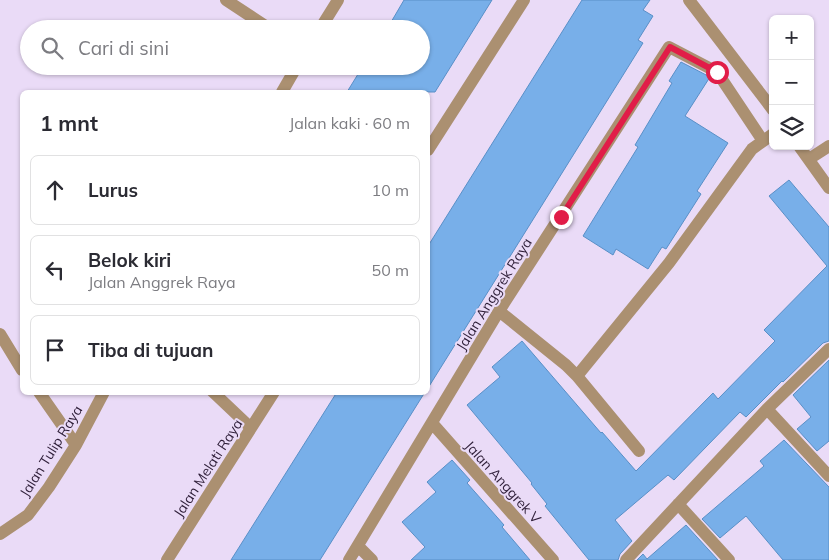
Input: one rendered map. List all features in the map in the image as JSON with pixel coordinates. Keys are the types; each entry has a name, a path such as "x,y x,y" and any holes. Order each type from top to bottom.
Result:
{"street":[{"path":"226,0 256,20"},
{"path":"326,20 338,0"},
{"path":"430,147 524,0"},
{"path":"689,0 769,105"},
{"name":"Jalan Anggrek Raya","path":"349,560 499,311 670,47 717,72 768,138"},
{"path":"283,90 292,75"},
{"path":"577,376 669,262 752,149 768,138"},
{"path":"809,159 828,148"},
{"path":"803,150 829,188"},
{"path":"499,311 577,376 639,452"},
{"path":"0,334 20,367"},
{"path":"626,560 767,409 829,349"},
{"path":"41,395 76,445"},
{"path":"215,395 251,428"},
{"name":"Jalan Melati Raya","path":"167,560 272,395"},
{"name":"Jalan Tulip Raya","path":"0,534 28,515 50,487 103,396"},
{"path":"767,409 829,476"},
{"name":"Jalan Anggrek V","path":"432,423 553,560"},
{"path":"678,504 729,560"},
{"path":"358,546 372,560"}],"building":[{"path":"404,0 492,0 435,92 430,92 430,90 348,90 357,75 430,75 430,20 392,20"},
{"path":"582,0 650,0 643,10 653,16 638,40 643,43 430,385 430,243"},
{"path":"681,62 710,77 685,116 728,143 697,191 701,194 666,249 662,247 648,269 616,249 613,255 583,236 638,147 635,145 672,83 669,81"},
{"path":"789,180 829,227 829,341 823,343 746,417 740,412 674,480 668,475 615,520 632,541 620,554 618,560 589,560 545,506 547,504 532,483 467,405 500,377 492,367 522,341 636,471 713,393 718,399 775,341 764,330 827,266 769,196"},
{"path":"829,360 829,441 817,451 797,429 811,417 793,395"},
{"path":"335,395 423,395 320,560 231,560"},
{"path":"784,440 829,487 829,560 783,560 746,516 720,538 702,519 764,466 760,461"},
{"path":"452,460 470,480 467,483 504,525 502,527 530,560 411,560 425,547 402,522 436,492 427,482"},
{"path":"686,525 718,560 637,560 643,554 647,559"}],"route":[{"path":"561,217 670,47 717,72"}]}
